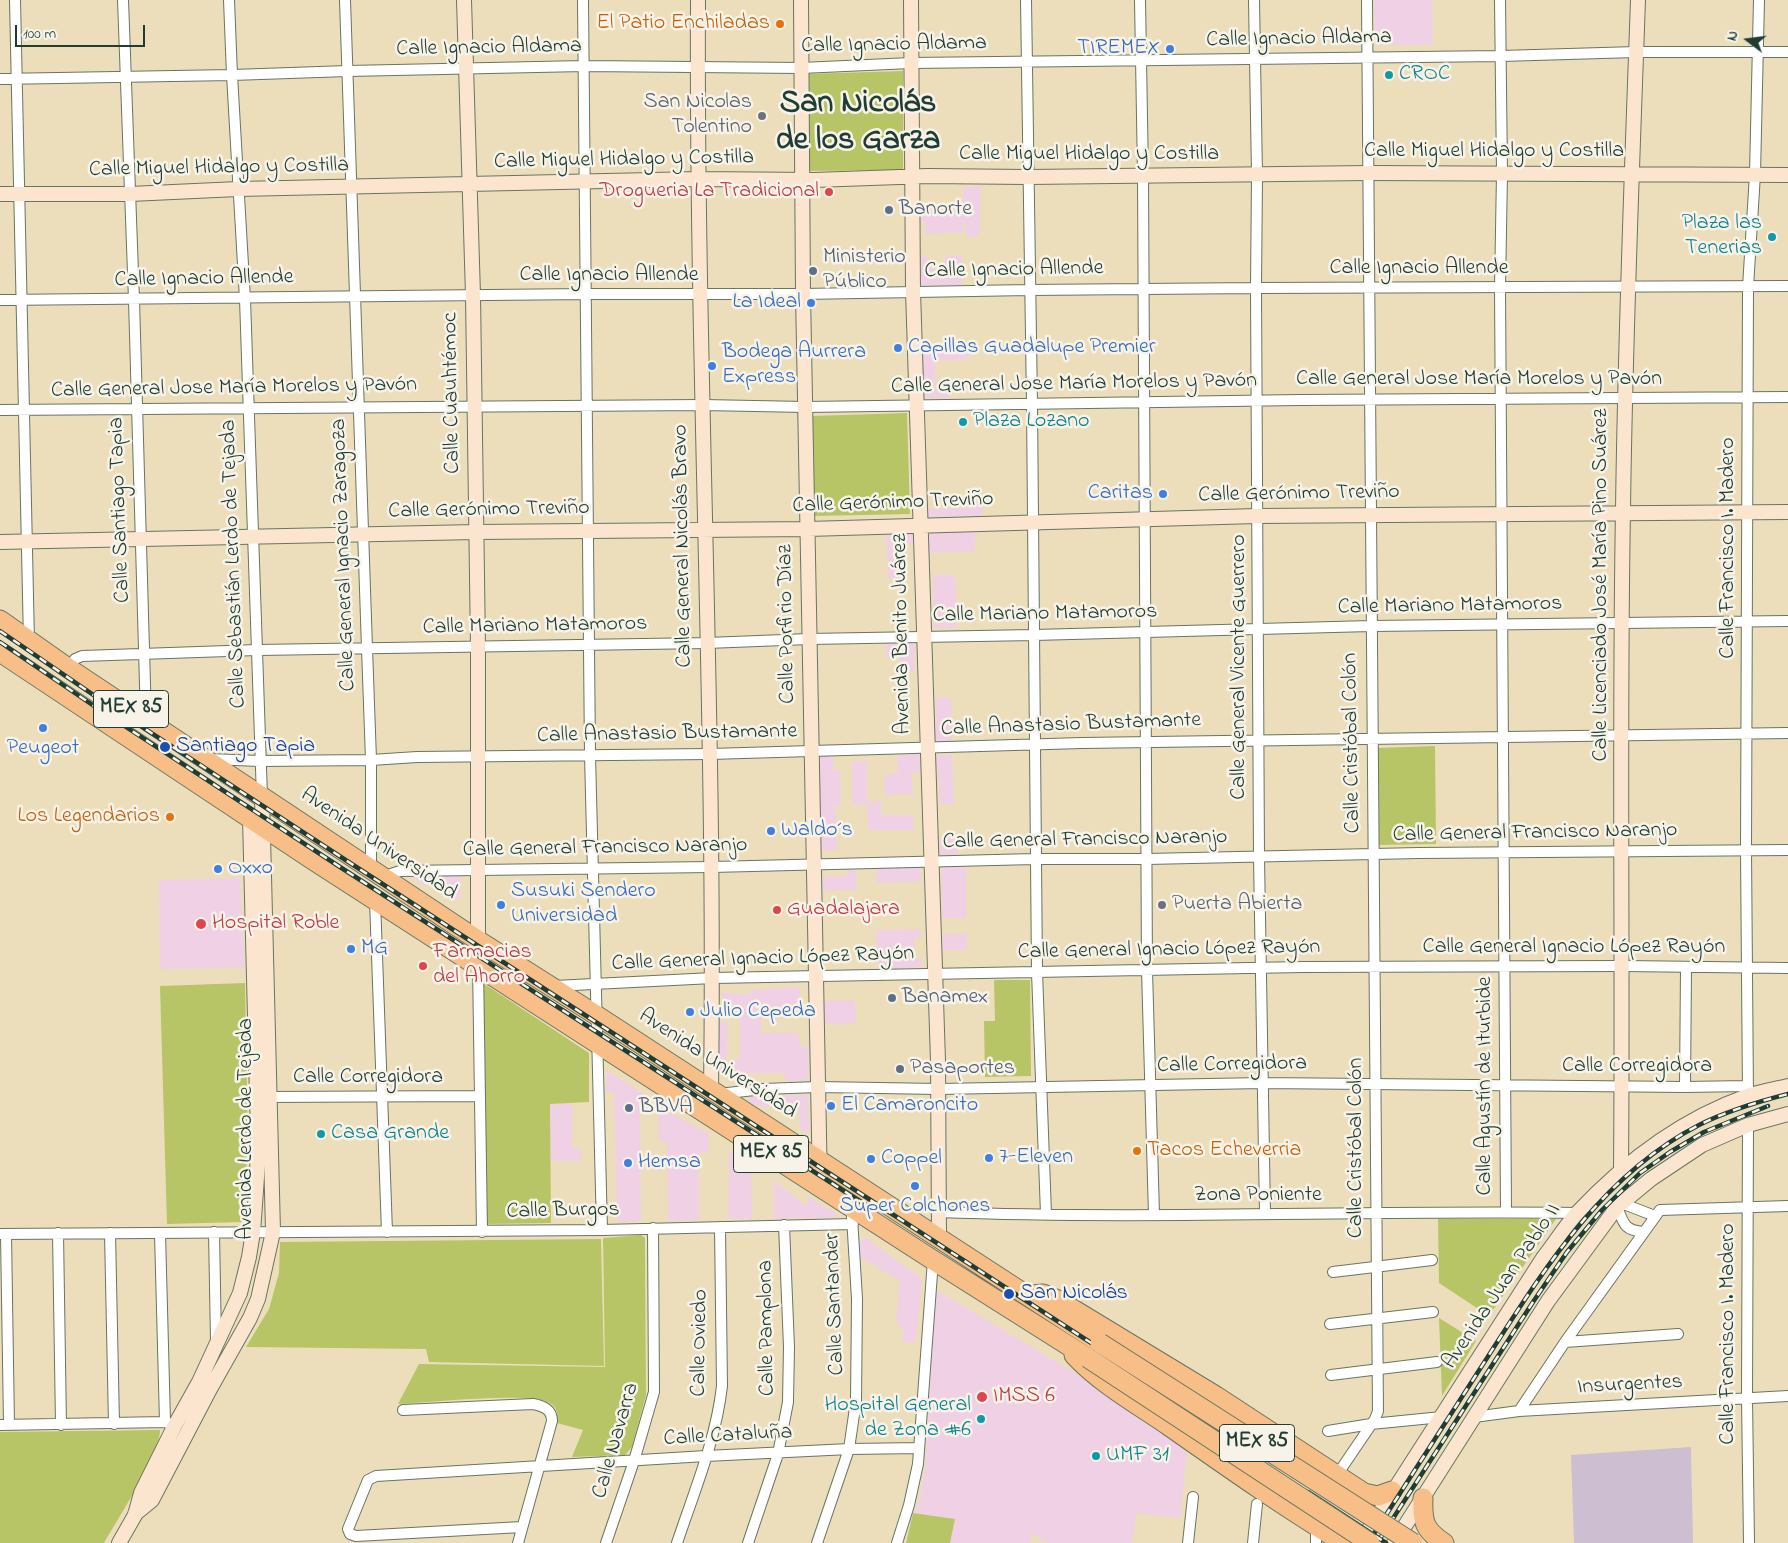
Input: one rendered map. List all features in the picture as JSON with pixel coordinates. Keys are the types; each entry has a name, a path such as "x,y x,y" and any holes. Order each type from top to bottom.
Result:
{"highway":[{"name":"Avenida Universidad","path":"0,620 68,668 479,941 1413,1543"},
{"name":"Avenida Universidad","path":"1,654 257,823 820,1187 852,1216 933,1260 1088,1358 1370,1543"},
{"path":"1028,1296 1043,1294 1058,1300 1216,1396 1369,1495 1378,1496 1392,1491"},
{"path":"1064,1343 1081,1362 1100,1378 1298,1514 1316,1535 1344,1543"},
{"path":"1298,1514 1308,1511 1317,1505 1323,1496 1330,1470"},
{"path":"1423,1498 1424,1523 1432,1536 1444,1543"}],"street":[{"path":"15,0 29,641"},
{"name":"Calle Santiago Tapia","path":"123,0 146,719"},
{"name":"Calle Sebastián Lerdo de Tejada","path":"229,0 245,299 262,797"},
{"name":"Calle General Ignacio Zaragoza","path":"345,0 371,760 378,875"},
{"name":"Calle Cuauhtémoc","path":"464,0 473,295 479,757 478,966"},
{"path":"583,0 590,755 602,1230"},
{"name":"Calle General Nicolás Bravo","path":"698,0 698,179 712,867 714,1092"},
{"name":"Calle Porfirio Díaz","path":"801,0 801,180 820,1187"},
{"name":"Avenida Benito Juárez","path":"911,0 913,291 939,1089 939,1237"},
{"path":"1026,0 1037,972 1046,1214"},
{"path":"1140,0 1143,175 1145,743 1154,1215"},
{"name":"Calle General Vicente Guerrero","path":"1254,0 1257,176 1259,857 1265,1214"},
{"name":"Calle Cristóbal Colón","path":"1330,1470 1371,1424 1378,1411 1370,514 1368,0"},
{"name":"Calle Agustín de Iturbide","path":"1500,0 1506,1212"},
{"name":"Calle Licenciado José María Pino Suárez","path":"1621,1170 1623,966 1622,514 1627,287 1638,0"},
{"name":"Calle Francisco I. Madero","path":"1747,1091 1748,287 1755,174 1759,0"},
{"name":"Calle Ignacio Aldama","path":"0,79 232,76 348,71 584,66 801,68 911,63 1501,56 1636,52 1788,52"},
{"name":"Calle Miguel Hidalgo y Costilla","path":"0,194 130,194 238,189 698,179 801,180 1143,175 1257,176 1370,173 1788,175"},
{"name":"Calle Ignacio Allende","path":"0,300 245,299 586,294 803,294 913,291 1256,288 1788,286"},
{"name":"Calle General Jose María Morelos y Pavón","path":"0,410 703,405 806,408 1300,400 1788,397"},
{"name":"Calle Gerónimo Treviño","path":"0,542 587,530 808,528 1145,518 1370,514 1788,512"},
{"name":"Calle Mariano Matamoros","path":"68,668 75,659 82,656 257,650 707,643 1371,626 1788,622"},
{"name":"Calle Anastasio Bustamante","path":"206,759 371,760 417,757 710,754 1260,740 1788,733"},
{"name":"Avenida Lerdo de Tejada","path":"135,1515 152,1500 210,1389 250,1318 258,1299 273,1232 264,1097 257,823 262,797"},
{"name":"Calle General Francisco Naranjo","path":"378,875 400,871 712,867 1036,859 1147,860 1419,853 1788,850"},
{"path":"375,899 387,1232"},
{"path":"478,966 482,1232"},
{"name":"Calle General Ignacio López Rayón","path":"550,986 713,978 1374,966 1788,968"},
{"path":"1685,1087 1686,968"},
{"name":"Calle Corregidora","path":"714,1092 818,1087 939,1089 1263,1083 1685,1087 1747,1091"},
{"name":"Avenida Juan Pablo II","path":"1360,1543 1543,1258 1577,1213 1621,1170 1658,1142 1682,1127 1747,1091 1788,1086"},
{"name":"Calle Corregidora","path":"264,1097 480,1096"},
{"name":"Avenida Lerdo de Tejada","path":"119,1543 135,1515 141,1494 170,1424 199,1382 240,1293 253,1232 264,1097"},
{"name":"Avenida Juan Pablo II","path":"1394,1543 1548,1301 1619,1205 1651,1179 1702,1145 1748,1125 1788,1114"},
{"name":"Calle Francisco I. Madero","path":"1748,1125 1747,1398 1749,1543"},
{"path":"1619,1205 1655,1216"},
{"path":"1619,1205 1627,1227 1631,1230 1643,1232"},
{"path":"1519,1411 1565,1342 1643,1232 1662,1209 1788,1206"},
{"name":"Zona Poniente","path":"940,1212 1154,1215 1577,1213"},
{"name":"Calle Burgos","path":"3,1234 602,1230 784,1225 852,1216"},
{"name":"Calle Santander","path":"817,1543 849,1449 856,1401 858,1377 857,1299 852,1216"},
{"name":"Calle Pamplona","path":"748,1543 778,1454 786,1418 790,1378 784,1225"},
{"name":"Calle Oviedo","path":"677,1543 706,1456 720,1406 722,1386 720,1226"},
{"name":"Calle Navarra","path":"606,1543 634,1461 654,1392 653,1228"},
{"path":"214,1232 216,1342"},
{"path":"110,1233 114,1424"},
{"path":"3,1234 4,1425 61,1425 170,1424 160,1233"},
{"path":"58,1234 61,1425"},
{"path":"897,1543 915,1484 933,1260"},
{"path":"1333,1272 1432,1260"},
{"path":"1330,1324 1433,1312"},
{"path":"1565,1342 1678,1334"},
{"path":"1331,1375 1437,1362"},
{"name":"Insurgentes","path":"1474,1417 1519,1411 1788,1396"},
{"path":"403,1410 533,1404 548,1410 552,1416 552,1421 518,1543"},
{"path":"1328,1431 1371,1424 1442,1417"},
{"name":"Calle Cataluña","path":"522,1527 356,1536 350,1534 348,1529 368,1480 376,1476 706,1456 778,1454 849,1449 919,1448"},
{"path":"1188,1543 1193,1497"},
{"path":"1253,1543 1257,1504"}],"shaded area":[{"path":"1374,0 1432,0 1433,45 1375,45"},
{"path":"981,186 979,236 966,237 965,224 962,224 963,232 925,234 925,221 916,221 916,210 963,210 963,187"},
{"path":"962,255 962,285 917,285 916,256 927,256 927,267 934,268 934,277 944,278 945,256"},
{"path":"968,346 968,359 935,361 935,386 923,387 920,348"},
{"path":"950,387 950,398 921,398 921,388"},
{"path":"973,502 982,502 982,516 927,517 927,509 973,508"},
{"path":"976,529 974,551 927,553 926,531"},
{"path":"886,531 914,531 915,543 905,544 907,578 888,579"},
{"path":"933,575 955,575 957,627 934,628"},
{"path":"915,642 914,672 900,673 900,659 886,658 886,643"},
{"path":"936,698 951,698 952,743 931,743 931,727 936,728"},
{"path":"919,754 920,772 912,773 913,794 885,795 884,774 898,773 897,756"},
{"path":"931,755 952,755 954,804 939,804 939,770 931,771"},
{"path":"813,757 834,757 833,770 840,770 841,805 835,806 837,850 819,850"},
{"path":"867,761 867,801 881,801 881,815 913,815 914,830 868,830 867,805 852,805 852,762"},
{"path":"956,835 958,854 940,856 940,836"},
{"path":"945,866 966,866 966,918 942,918 941,870"},
{"path":"920,867 921,881 876,883 876,869"},
{"path":"847,870 855,870 857,890 823,891 823,877 847,876"},
{"path":"461,875 460,900 427,881 427,887 412,877"},
{"name":"Hospital Roble","path":"240,878 245,967 160,969 159,880"},
{"path":"920,929 920,938 914,938 914,958 922,958 922,967 878,969 876,930"},
{"path":"967,933 967,950 943,950 942,934"},
{"path":"800,987 799,1011 762,1011 761,1033 799,1033 800,1047 808,1047 808,1080 785,1081 785,1073 732,1073 732,1060 740,1059 740,1004 722,1005 722,993 750,994 751,990"},
{"path":"855,1000 856,1023 823,1024 823,1001"},
{"path":"718,1021 728,1021 726,1074 717,1074"},
{"path":"606,1071 648,1097 640,1111 641,1221 617,1222 614,1092 606,1092"},
{"path":"808,1095 809,1132 801,1132 798,1107 763,1107 749,1103 749,1096"},
{"path":"572,1103 572,1149 581,1149 581,1161 551,1161 550,1104"},
{"path":"662,1108 709,1134 708,1152 699,1153 699,1220 668,1221 667,1142 659,1142 658,1113"},
{"path":"729,1151 751,1169 752,1219 728,1219"},
{"path":"773,1180 807,1206 808,1196 841,1217 774,1219"},
{"path":"866,1238 922,1279 916,1342 902,1343 904,1329 899,1329 900,1322 896,1322 900,1281 857,1255 857,1242"},
{"path":"936,1290 1100,1388 1160,1429 1187,1453 1180,1518 1136,1513 1132,1543 1048,1543 1032,1533 1030,1543 950,1543 955,1519 913,1513 919,1502 925,1471"},
{"path":"1691,1447 1693,1543 1574,1543 1571,1455"}],"green space":[{"path":"903,71 903,170 805,171 804,74"},
{"path":"907,413 910,514 814,516 812,416"},
{"path":"1435,746 1436,844 1378,845 1378,748"},
{"path":"994,980 1030,980 1031,1076 985,1077 984,1021 995,1021"},
{"path":"245,983 248,1143 242,1222 167,1224 160,986"},
{"path":"483,983 589,1053 589,1102 550,1104 551,1223 486,1224"},
{"path":"1438,1219 1556,1219 1489,1316 1439,1283"},
{"path":"641,1235 645,1238 646,1395 632,1447 625,1455 572,1457 583,1430 557,1423 555,1407 550,1403 539,1400 501,1398 398,1404 419,1364 605,1367 603,1238"},
{"path":"601,1239 604,1366 429,1362 426,1349 246,1347 269,1309 279,1273 280,1242"},
{"path":"1439,1318 1476,1341 1442,1396"},
{"path":"160,1430 158,1441 146,1470 104,1543 0,1543 0,1432"},
{"path":"913,1513 955,1519 950,1543 906,1543"}],"railway":[{"path":"0,631 98,698 344,859 1400,1543"},
{"path":"0,642 340,867 861,1202"},
{"path":"1368,1543 1508,1324 1554,1258 1604,1197 1633,1170 1664,1146 1699,1125 1742,1107 1788,1094"},
{"path":"1381,1537 1533,1302 1567,1252 1602,1210 1640,1173 1670,1152 1704,1132 1768,1106"},
{"path":"1308,1492 1386,1543"}],"place":[{"name":"El Patio Enchiladas","path":"780,24"},
{"name":"TIREMEX","path":"1170,49"},
{"name":"CROC","path":"1389,75"},
{"name":"San Nicolas Tolentino","path":"762,116"},
{"name":"Drogueria La Tradicional","path":"829,192"},
{"name":"Banorte","path":"889,210"},
{"name":"Plaza las Tenerias","path":"1772,237"},
{"name":"Ministerio Público","path":"813,271"},
{"name":"La Ideal","path":"811,303"},
{"name":"Capillas Guadalupe Premier","path":"898,348"},
{"name":"Bodega Aurrera Express","path":"712,366"},
{"name":"Plaza Lozano","path":"963,422"},
{"name":"Caritas","path":"1163,494"},
{"name":"Peugeot","path":"43,728"},
{"name":"Santiago Tapia","path":"165,747"},
{"name":"Los Legendarios","path":"170,817"},
{"name":"Waldo´s","path":"771,831"},
{"name":"Oxxo","path":"218,869"},
{"name":"Susuki Sendero Universidad","path":"501,905"},
{"name":"Puerta Abierta","path":"1162,905"},
{"name":"Guadalajara","path":"777,910"},
{"name":"Hospital Roble","path":"201,924"},
{"name":"MG","path":"351,949"},
{"name":"Farmacias del Ahorro","path":"423,966"},
{"name":"Banamex","path":"892,998"},
{"name":"Julio Cepeda","path":"690,1012"},
{"name":"Pasaportes","path":"900,1069"},
{"name":"El Camaroncito","path":"831,1106"},
{"name":"BBVA","path":"629,1108"},
{"name":"Casa Grande","path":"321,1134"},
{"name":"Tacos Echeverria","path":"1137,1151"},
{"name":"7-Eleven","path":"989,1158"},
{"name":"Coppel","path":"871,1159"},
{"name":"Hemsa","path":"628,1163"},
{"name":"Super Colchones","path":"915,1186"},
{"name":"San Nicolás","path":"1009,1294"},
{"name":"IMSS 6","path":"982,1397"},
{"name":"Hospital General de Zona #6","path":"981,1419"},
{"name":"UMF 31","path":"1096,1456"}],"district":[{"name":"San Nicolás de los Garza","path":"858,124"}]}
